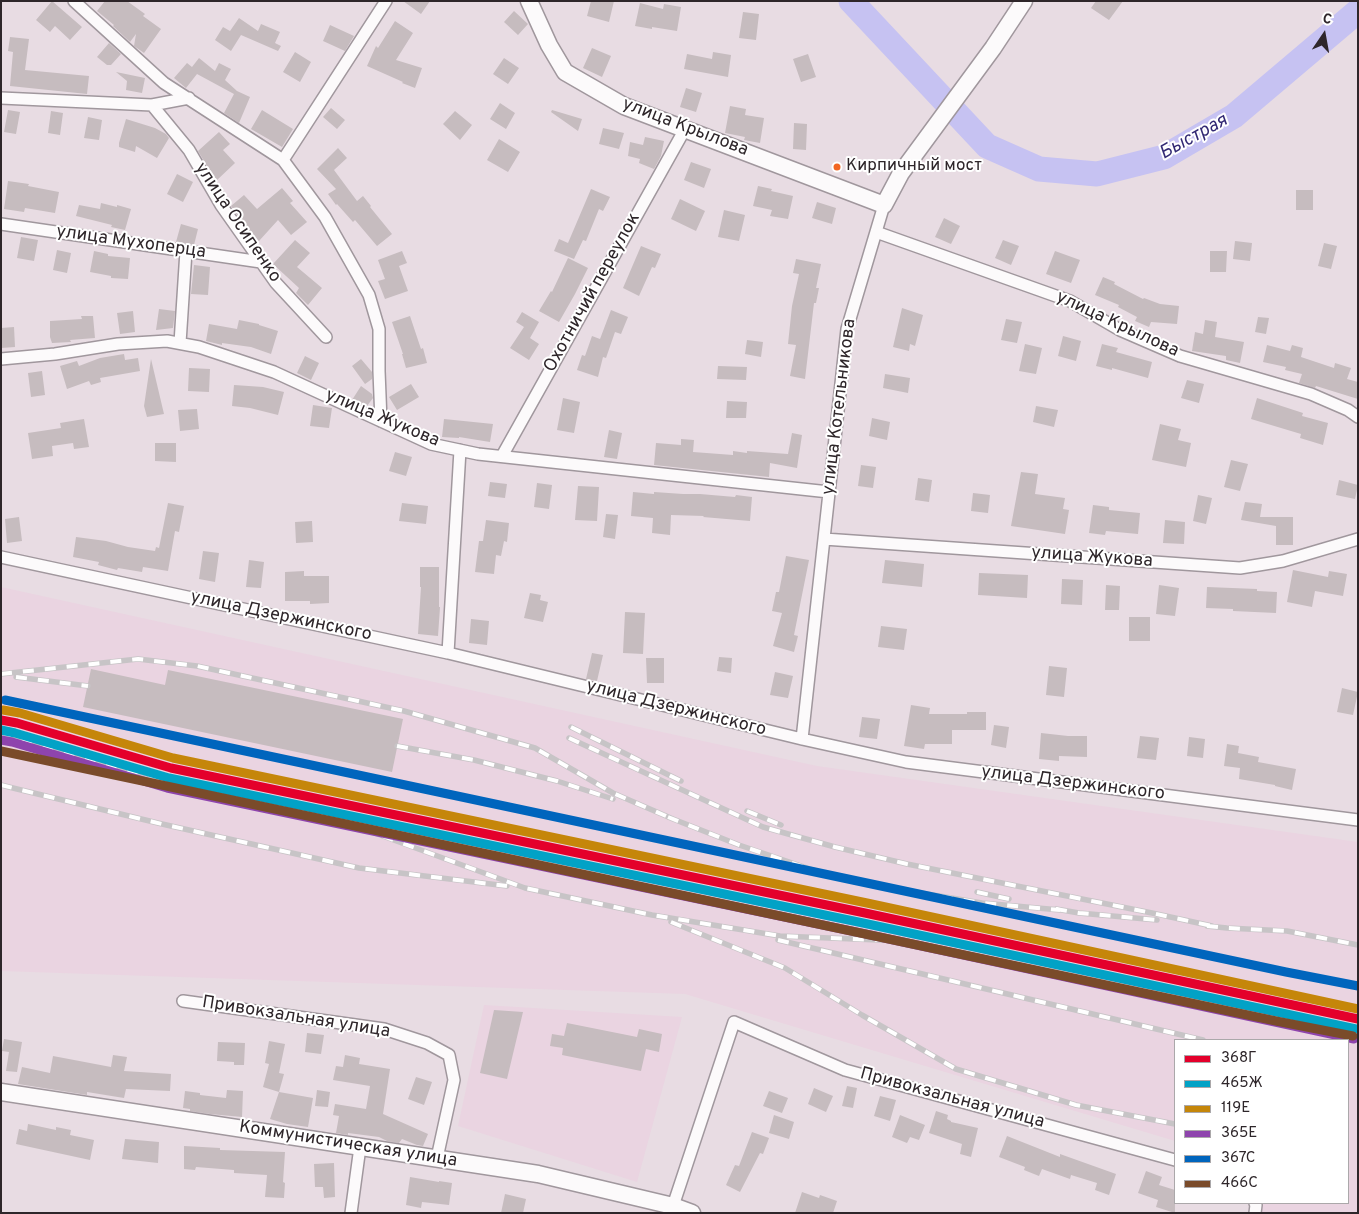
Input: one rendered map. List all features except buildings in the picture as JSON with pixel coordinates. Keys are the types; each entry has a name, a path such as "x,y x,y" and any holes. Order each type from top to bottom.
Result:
{"street":[{"path":"74,1 164,83 283,160 325,217 369,295 379,329 381,421"},
{"path":"283,160 386,1"},
{"name":"улица Крылова","path":"529,1 565,72 624,106 884,205"},
{"name":"улица Котельникова","path":"802,739 847,329 884,205 901,173 993,48 1024,1"},
{"path":"1,98 152,105 188,98"},
{"name":"улица Осипенко","path":"152,105 189,150 221,205 276,283 326,337"},
{"name":"Охотничий переулок","path":"502,456 685,129"},
{"name":"улица Мухоперца","path":"1,224 261,262"},
{"name":"улица Крылова","path":"876,232 1070,300 1120,330 1180,356 1311,394 1348,410 1358,417"},
{"path":"180,343 186,251"},
{"name":"улица Жукова","path":"1,359 55,354 118,344 167,341 180,343 199,347 274,372 431,444 478,454 829,492"},
{"path":"448,653 460,450"},
{"name":"улица Жукова","path":"824,539 1240,568 1283,561 1358,540"},
{"name":"улица Дзержинского","path":"1,557 448,653 802,739 906,762 1358,820"},
{"name":"Привокзальная улица","path":"183,1001 384,1030 427,1043 449,1055 454,1080 437,1158"},
{"name":"Привокзальная улица","path":"672,1209 734,1022 845,1070 1174,1160"},
{"name":"Коммунистическая улица","path":"1,1092 538,1174 692,1213"},
{"path":"351,1213 360,1147"}],"shaded area":[{"path":"1,587 817,766 1358,842 1358,1213 1248,1213 1250,1204 1349,1204 1349,1039 1174,1039 1174,1141 685,994 1,971"},
{"path":"484,1005 682,1017 637,1182 458,1126"}],"waterway":[{"name":"Быстрая","path":"851,1 987,146 1039,169 1097,174 1164,157 1234,116 1358,11"}],"railway":[{"path":"1,674 138,659 197,666 404,711 535,748 613,793 673,819"},
{"path":"16,677 88,686"},
{"path":"571,727 681,781"},
{"path":"1,732 95,762 339,820 525,888 652,915 780,936 903,941"},
{"path":"569,738 763,827 907,864 1212,926"},
{"path":"397,746 474,760 557,781 613,799"},
{"path":"1,785 162,824 359,868 507,886"},
{"path":"747,811 781,825"},
{"path":"668,817 739,845 825,874 982,903 1060,910"},
{"path":"977,892 1009,899"},
{"path":"1056,909 1157,920"},
{"path":"671,922 785,968 956,1069 1076,1105 1174,1124"},
{"path":"1207,926 1287,931 1358,945"},
{"path":"778,940 1199,1039"}],"transit line":[{"name":"367С","path":"5,700 1358,986"},
{"name":"119Е","path":"3,710 20,713 173,758 867,903 1358,1009"},
{"name":"368Г","path":"1,720 171,768 865,913 1358,1019"},
{"name":"465Ж","path":"1,730 169,778 863,923 1356,1029"},
{"name":"365Е","path":"1,740 167,788 861,933 1354,1039"},
{"name":"466С","path":"1,751 1353,1036"}],"place":[{"name":"Кирпичный мост","path":"837,167"}]}
